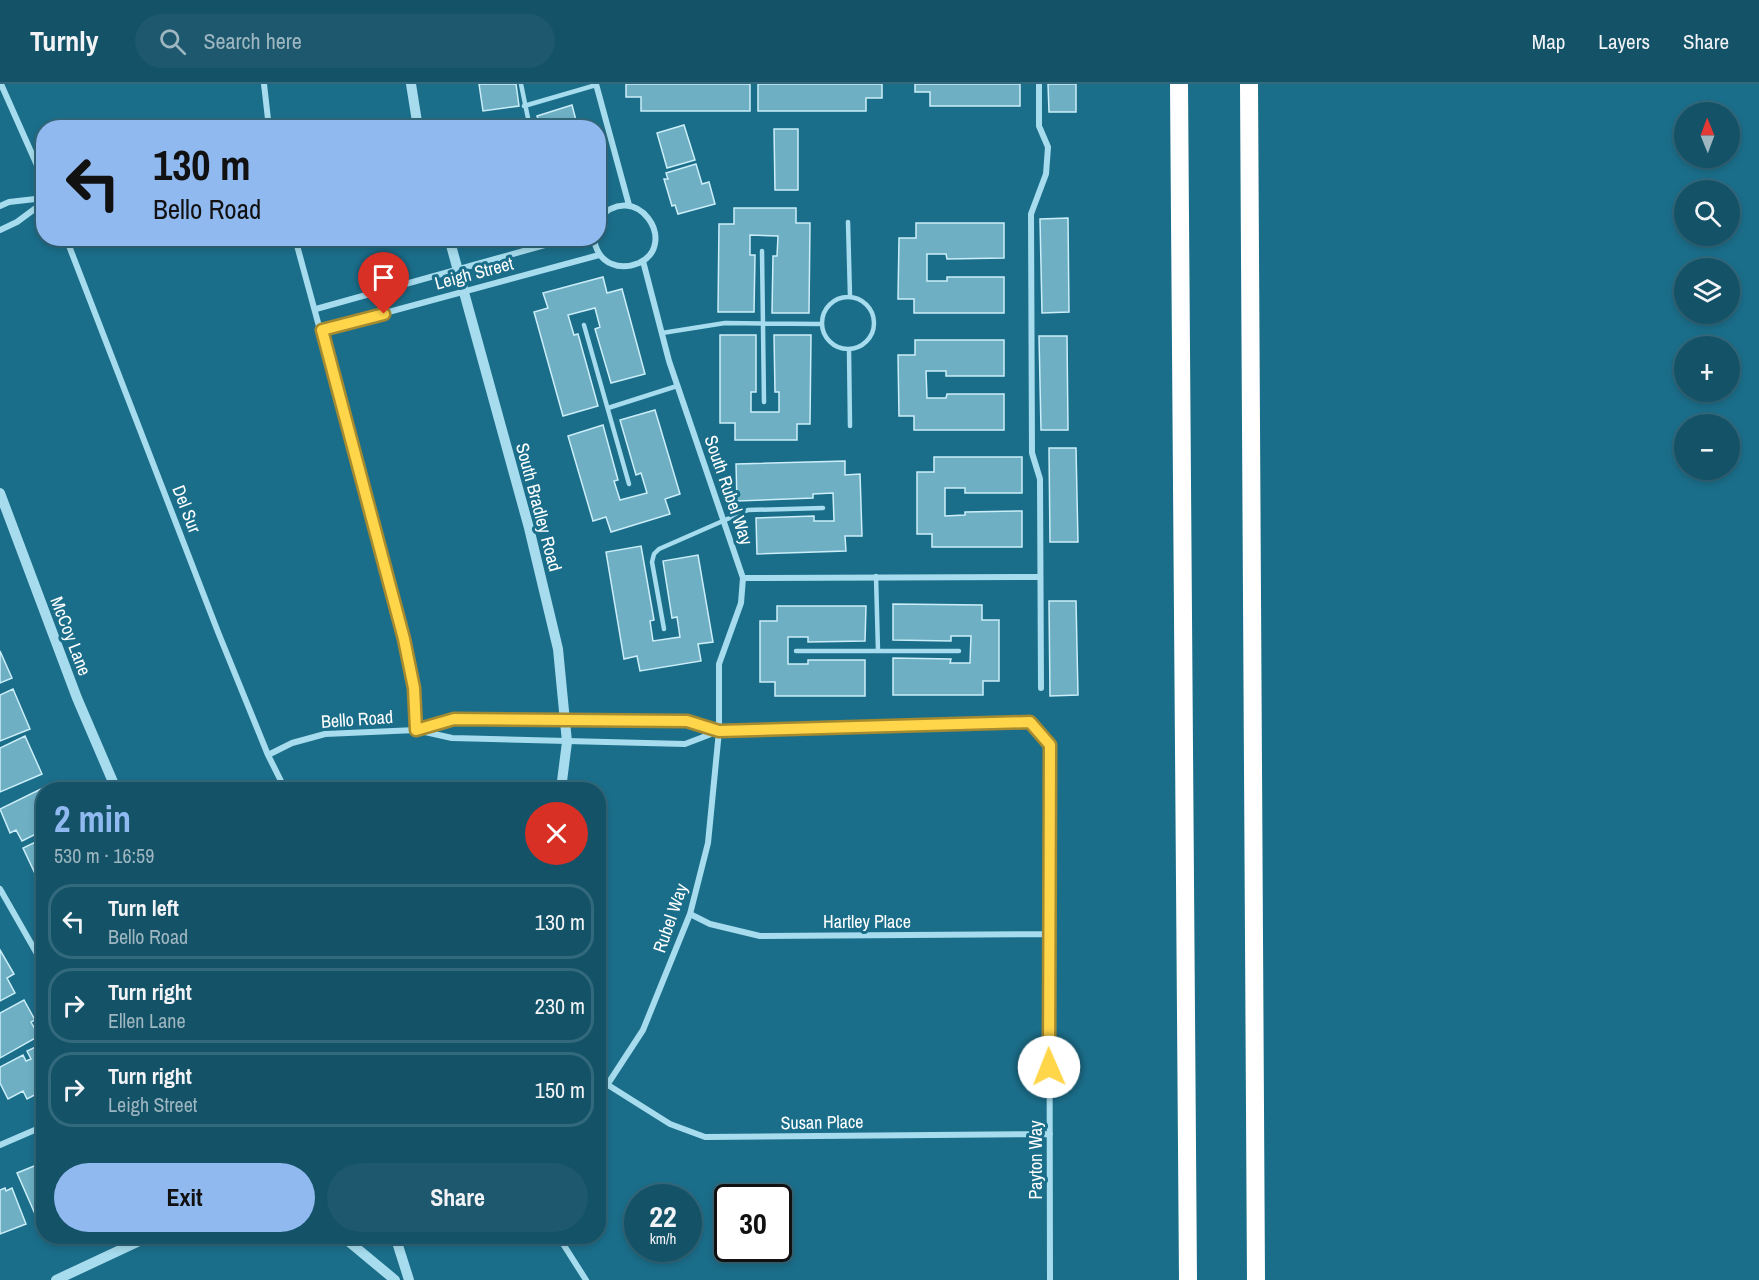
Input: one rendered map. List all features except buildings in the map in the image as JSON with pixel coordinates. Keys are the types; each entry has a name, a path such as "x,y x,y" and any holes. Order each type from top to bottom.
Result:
{"highway":[{"path":"1179,84 1188,1280"},
{"path":"1249,84 1256,1280"}],"street":[{"path":"1,84 36,164"},
{"path":"264,84 268,120"},
{"path":"411,84 417,120"},
{"path":"596,84 605,120"},
{"path":"1039,84 1039,126 1047,147 1046,174 1031,214 1031,226 1032,453 1040,479 1041,688"},
{"path":"606,122 628,206"},
{"path":"0,206 9,202 36,200"},
{"path":"596,246 599,255 608,262 620,267 632,266 643,261 651,252 655,240 654,228 649,218 640,210 628,206 616,206 606,211"},
{"path":"0,230 17,222 36,207"},
{"name":"Del Sur","path":"69,246 268,755 282,782"},
{"path":"298,246 404,639 414,688 416,730"},
{"name":"South Bradley Road","path":"451,246 525,517 558,649 567,742 562,782"},
{"name":"Leigh Street","path":"316,309 542,246"},
{"name":"Leigh Street","path":"322,330 599,255"},
{"name":"South Rubel Way","path":"643,261 677,386 743,578 741,603 719,664 719,731"},
{"name":"McCoy Lane","path":"0,493 77,698 113,782"},
{"path":"743,578 1040,577"},
{"name":"Bello Road","path":"268,755 292,743 325,734 416,730 454,719 687,721 719,731 1030,722"},
{"name":"Payton Way","path":"1030,722 1050,745 1048,934 1050,1280"},
{"name":"Bello Road","path":"416,730 452,738 685,744 719,731"},
{"name":"Rubel Way","path":"606,1088 643,1030 690,914 708,843 719,731"},
{"path":"0,891 36,952"},
{"name":"Hartley Place","path":"690,914 710,924 760,936 1048,934"},
{"name":"Susan Place","path":"608,1085 670,1125 705,1137 1050,1134"},
{"path":"0,1145 36,1129"},
{"path":"56,1280 133,1244"},
{"path":"352,1244 395,1280"},
{"path":"398,1244 409,1280"},
{"path":"563,1244 586,1280"}],"lane":[{"path":"521,84 528,120"},
{"path":"524,106 596,84"},
{"path":"848,222 850,296"},
{"path":"762,251 764,402"},
{"path":"850,296 866,303 875,322 868,341 849,350 839,348 830,342 821,324 828,305 837,298 850,296"},
{"path":"662,333 725,323 821,324"},
{"path":"584,325 629,484"},
{"path":"849,350 850,426"},
{"path":"608,408 677,386"},
{"path":"664,629 652,562 654,554 659,549 758,508 823,508"},
{"path":"876,576 878,651"},
{"path":"796,651 959,651"}],"route":[{"path":"384,314 322,330 404,639 414,688 416,730 454,719 687,721 719,731 1030,722 1050,745 1049,1067"}]}
